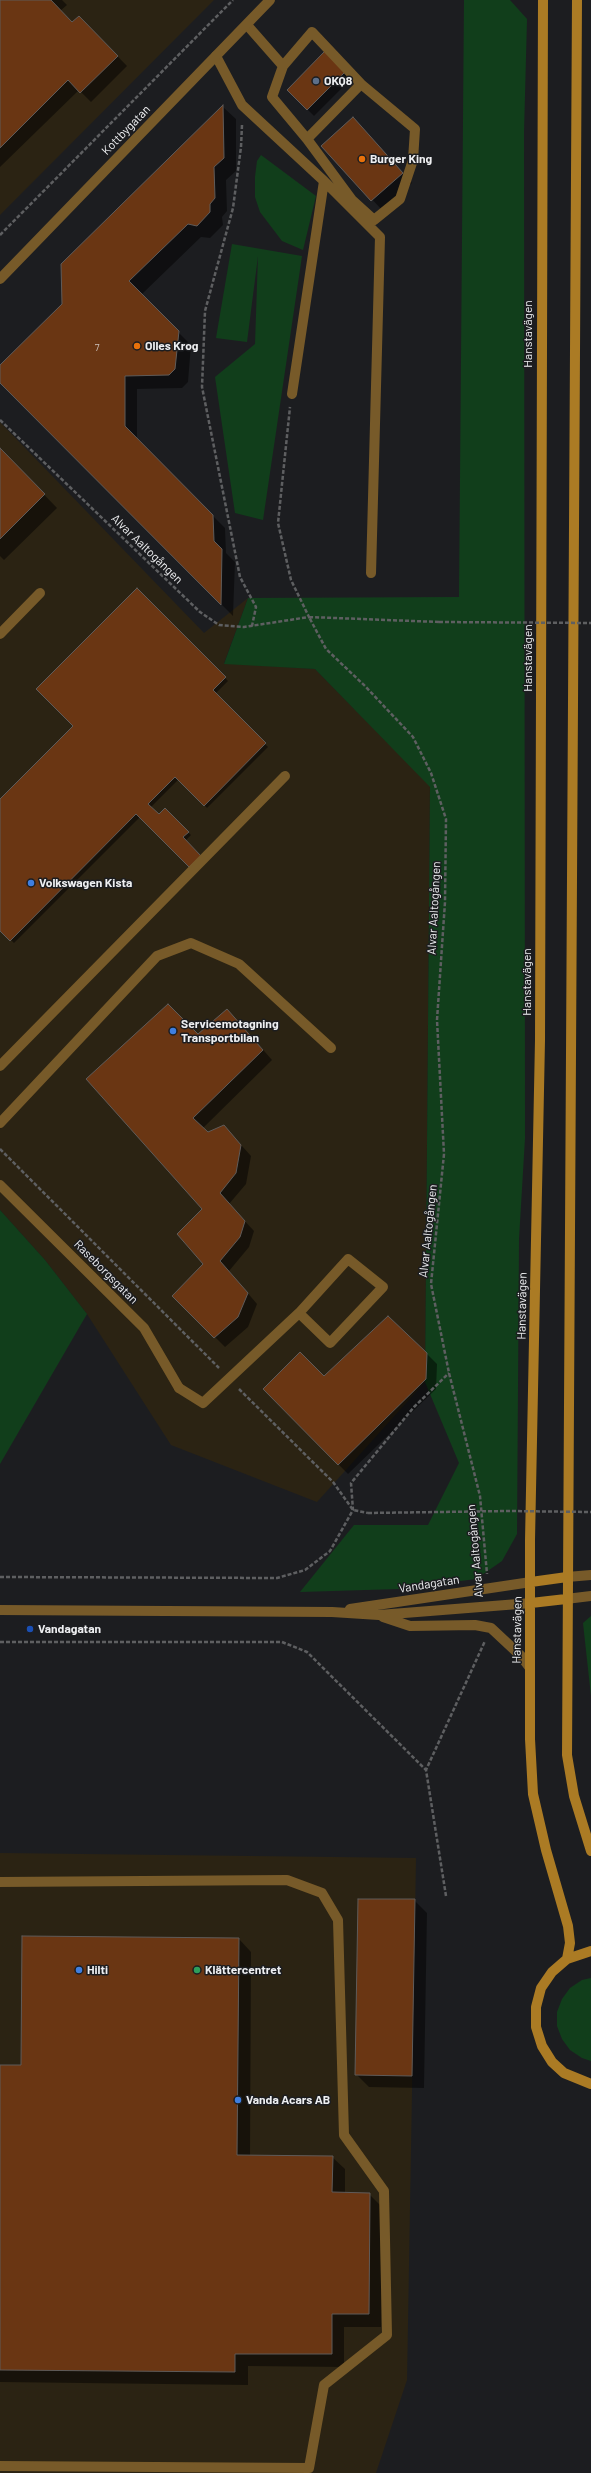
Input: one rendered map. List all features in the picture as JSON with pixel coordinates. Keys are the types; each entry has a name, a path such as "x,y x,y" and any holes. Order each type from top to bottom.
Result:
{"main road":[{"name":"Hanstavägen","path":"543,0 540,1040 531,1491 530,1739 533,1794 546,1850 568,1926 570,1943 567,1959"},
{"path":"577,0 572,1115 566,1599 567,1755 574,1796 591,1851"},
{"path":"531,1582 567,1577"},
{"path":"531,1603 566,1599"},
{"path":"591,1950 567,1959 552,1972 541,1988 536,2007 536,2027 542,2046 552,2062 564,2073 591,2084"}],"street":[{"name":"Kottbygatan","path":"0,279 270,0"},
{"path":"247,25 283,66"},
{"path":"312,32 361,84 415,128 413,160 400,200 374,220 352,200 307,139 272,97 283,66 312,32"},
{"path":"216,56 242,105 324,181 380,237 371,572"},
{"path":"307,139 361,84"},
{"path":"292,394 324,181"},
{"path":"0,634 40,593"},
{"path":"0,1066 285,776"},
{"path":"0,1123 157,956 191,943 239,964 331,1048"},
{"name":"Raseborgsgatan","path":"0,1185 144,1328 179,1388 203,1403 229,1379"},
{"path":"229,1379 299,1313 348,1259 383,1287 330,1343 299,1313"},
{"path":"567,1577 591,1575"},
{"name":"Vandagatan","path":"332,1612 531,1582"},
{"path":"566,1599 591,1596"},
{"name":"Vandagatan","path":"0,1610 332,1612 379,1616 531,1603"},
{"name":"Vandagatan","path":"379,1616 410,1626 475,1625 491,1628"},
{"path":"491,1628 521,1656 530,1668"},
{"path":"0,1882 287,1880 322,1893 338,1920 344,2135 384,2191 386,2335 324,2385 309,2468 0,2466"}],"path":[{"path":"0,235 233,0"},
{"path":"242,105 242,147 233,208 205,311 202,387 240,576 256,607 252,626"},
{"path":"292,394 278,524 291,580 309,617"},
{"name":"Alvar Aaltogången","path":"0,420 200,612 219,625 252,626 309,617 438,622 591,622"},
{"name":"Alvar Aaltogången","path":"309,617 326,649 365,686 413,736 431,773 446,819 445,902 437,1020 444,1154 431,1284 448,1373 480,1496 488,1588"},
{"path":"0,1150 333,1482 353,1510 368,1513 591,1512"},
{"path":"0,1578 277,1578 305,1570 330,1551 353,1510 351,1483 414,1407 448,1373"},
{"path":"446,1896 426,1770 491,1628"},
{"path":"0,1642 282,1642 307,1652 426,1770"}],"shaded area":[{"path":"0,0 214,0 0,215"},
{"path":"0,422 204,633 248,598 224,663 315,669 430,786 425,1382 317,1502 171,1445 87,1314 45,1260 0,1210"},
{"path":"0,1853 416,1858 407,2380 376,2473 0,2473"}],"green space":[{"path":"464,0 510,0 527,19 524,132 525,1138 519,1239 517,1534 502,1561 476,1579 398,1589 300,1592 354,1525 428,1525 459,1463 425,1382 430,787 315,669 224,664 248,598 459,597"},
{"path":"261,155 316,196 303,250 282,241 260,212 255,197 255,177 257,161"},
{"path":"232,244 302,256 263,520 235,513 215,377 255,344 258,256 247,342 216,338"},
{"path":"0,1210 45,1260 87,1314 0,1464"},
{"path":"591,1616 591,1696 583,1623"},
{"path":"591,1978 591,2061 582,2058 570,2050 562,2039 557,2026 557,2012 562,1999 570,1988 582,1980"}],"building":[{"path":"0,0 51,0 72,22 79,16 118,56 80,93 68,80 0,148"},
{"name":"OKQ8","path":"325,51 345,72 307,110 287,90"},
{"path":"223,105 224,158 214,167 215,198 210,204 210,212 197,226 188,224 129,281 179,331 175,369 169,375 125,376 125,426 213,515 214,541 222,549 221,605 0,383 0,365 62,304 61,264"},
{"name":"Burger King","path":"353,117 403,173 371,201 321,146"},
{"path":"0,448 45,494 0,539"},
{"path":"137,588 226,677 213,690 266,743 204,806 175,777 148,804 159,814 165,808 189,832 183,837 201,856 189,867 136,814 10,941 0,931 0,799 73,726 36,689"},
{"path":"168,1004 198,1034 227,1009 263,1050 193,1118 208,1132 224,1125 241,1145 236,1173 220,1193 245,1221 240,1237 220,1261 248,1293 238,1317 214,1338 172,1296 203,1264 177,1234 202,1209 86,1079"},
{"path":"388,1316 427,1353 426,1379 338,1465 263,1389 300,1352 324,1376"},
{"path":"358,1899 415,1899 412,2076 355,2075"},
{"path":"22,1936 239,1938 237,2155 333,2156 332,2192 370,2193 369,2314 332,2314 332,2354 235,2354 235,2372 0,2370 0,2065 21,2065"}],"place":[{"name":"OKQ8","path":"316,81"},
{"name":"Burger King","path":"362,159"},
{"name":"Olles Krog","path":"137,346"},
{"name":"Volkswagen Kista","path":"31,883"},
{"name":"Servicemotagning Transportbilan","path":"173,1031"},
{"name":"Vandagatan","path":"30,1629"},
{"name":"Hilti","path":"79,1970"},
{"name":"Klättercentret","path":"197,1970"},
{"name":"Vanda Acars AB","path":"238,2100"}]}
